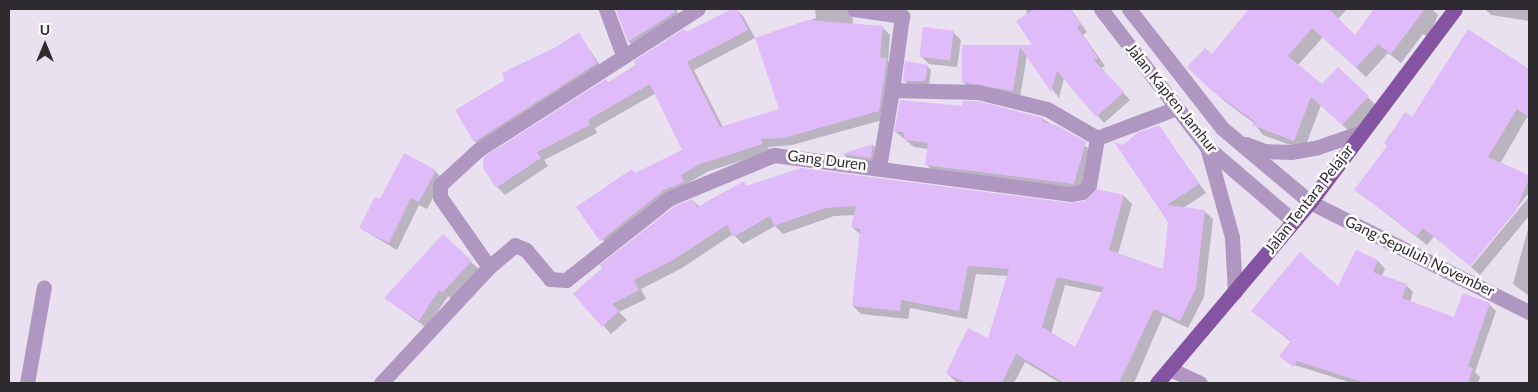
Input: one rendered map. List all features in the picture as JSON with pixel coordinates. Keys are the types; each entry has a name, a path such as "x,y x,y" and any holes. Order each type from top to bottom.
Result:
{"main road":[{"name":"Jalan Tentara Pelajar","path":"1157,383 1310,202 1455,9"}],"street":[{"path":"606,9 623,55"},
{"path":"489,267 440,197 440,185 478,150 623,55 698,9"},
{"path":"854,9 902,16 879,166"},
{"name":"Jalan Kapten Jamhur","path":"1101,9 1207,147 1293,221"},
{"name":"Jalan Kapten Jamhur","path":"1129,9 1222,128 1310,202"},
{"path":"892,90 978,92 1048,109 1097,138 1177,108"},
{"path":"1222,128 1242,143 1257,148 1291,152 1318,148 1362,132"},
{"name":"Gang Duren","path":"382,383 489,267 514,245 521,246 550,279 566,280 670,198 774,155 879,166 1071,194 1082,192 1089,185 1097,138"},
{"path":"1207,147 1232,237 1235,292"},
{"name":"Gang Sepuluh November","path":"1310,202 1529,312"},
{"path":"27,383 44,287"},
{"path":"1170,369 1200,383"}],"building":[{"path":"616,9 673,9 675,12 628,42"},
{"path":"732,9 737,9 748,30 687,62 720,127 779,109 755,38 808,20 883,26 880,57 887,58 879,111 784,138 761,139 763,144 700,164 681,175 684,182 664,190 600,241 576,207 632,169 635,173 682,150 650,84 588,120 590,125 537,152 541,158 496,188 483,168 484,157 606,79 608,82 636,66 634,61 684,29 686,32"},
{"path":"1034,9 1070,9 1081,24 1077,27 1098,58 1094,60 1124,92 1096,117 1057,71 1051,92 1020,47 1013,91 962,82 962,45 1032,45 1016,21"},
{"path":"1249,9 1329,9 1355,35 1374,9 1425,9 1391,54 1378,44 1356,68 1312,28 1288,56 1322,84 1338,67 1369,96 1342,125 1311,97 1294,141 1252,125 1254,121 1212,91 1187,67 1205,48 1212,54"},
{"path":"923,27 954,31 950,61 919,57"},
{"path":"1468,29 1529,69 1529,117 1517,109 1488,157 1529,175 1529,179 1515,212 1470,266 1423,228 1417,236 1354,190 1387,146 1384,143 1405,112 1412,117"},
{"path":"579,32 597,63 474,142 455,110 505,80 502,73 556,47"},
{"path":"905,61 928,65 925,81 903,81"},
{"path":"900,100 962,106 962,101 977,101 1043,118 1043,122 1058,126 1086,142 1074,184 925,165 928,143 905,140 903,132 894,132"},
{"path":"1159,125 1199,184 1167,205 1205,210 1196,288 1180,321 1154,309 1119,383 1064,383 1016,354 1002,383 966,383 946,373 968,328 988,338 1009,269 968,266 959,311 901,300 900,311 852,306 860,229 851,227 856,206 825,208 774,226 770,216 733,237 727,225 673,260 634,280 639,290 612,304 619,311 602,327 573,294 602,268 600,265 675,206 693,199 697,207 744,181 746,186 801,168 1070,203 1084,201 1097,189 1124,195 1109,250 1163,269 1168,222 1114,142 1123,145 1137,133","holes":["1057,277 1104,287 1075,347 1042,327"]},
{"path":"873,144 871,158 842,154"},
{"path":"404,153 436,170 419,202 411,198 389,243 359,228 375,197 380,199"},
{"path":"443,234 472,261 442,293 439,290 419,321 384,298"},
{"path":"1356,250 1378,260 1373,272 1407,284 1402,298 1454,317 1463,293 1490,303 1468,366 1473,368 1468,383 1365,383 1297,361 1293,367 1279,356 1291,341 1251,311 1300,252 1338,286"}]}
